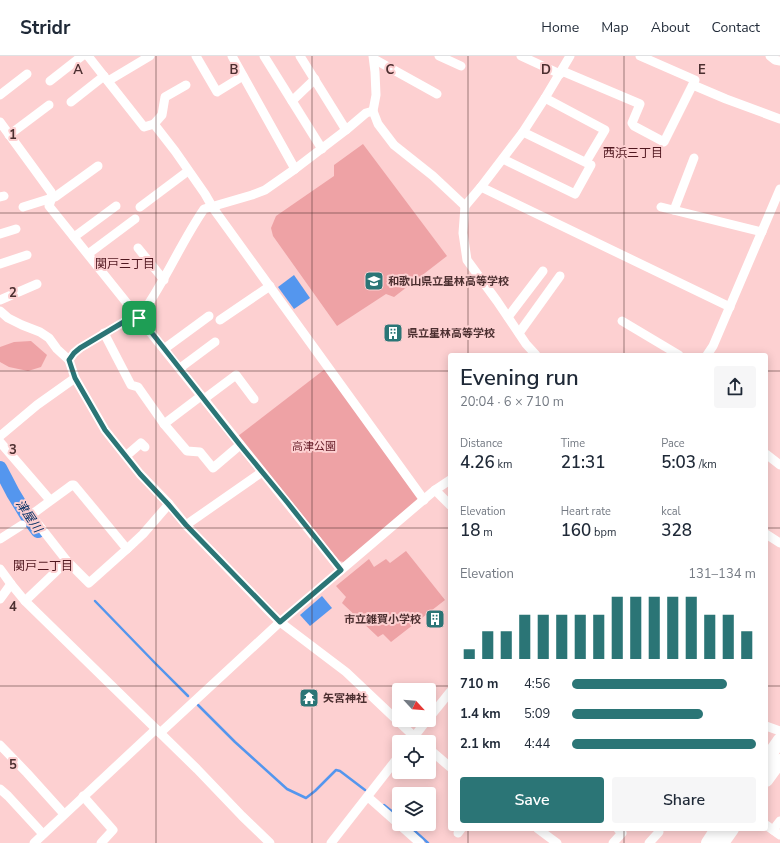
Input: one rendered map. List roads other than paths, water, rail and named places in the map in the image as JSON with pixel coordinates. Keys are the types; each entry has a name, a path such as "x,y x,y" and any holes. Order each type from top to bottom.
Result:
{"main road":[{"path":"768,757 780,740"},
{"path":"768,777 780,761"},
{"path":"714,835 726,831"}],"street":[{"path":"50,81 82,56"},
{"path":"88,56 144,127 154,124 162,114 165,97 186,85"},
{"path":"71,102 106,79 150,56"},
{"path":"196,56 218,92 243,76"},
{"path":"232,56 295,169"},
{"path":"264,56 322,149"},
{"path":"300,56 346,130"},
{"path":"439,56 461,66"},
{"path":"521,56 640,104 632,123 634,126 664,142 695,80 640,56"},
{"path":"534,353 526,344 467,260 463,233 465,206 523,132 561,73 570,56"},
{"path":"770,56 775,60 780,61"},
{"path":"373,58 437,94"},
{"path":"373,58 376,95 373,111 378,124 394,145 433,176 465,206"},
{"path":"0,95 27,74"},
{"path":"292,101 315,79"},
{"path":"692,85 780,119"},
{"path":"545,98 605,130 586,162"},
{"path":"9,135 49,105"},
{"path":"69,360 80,348 104,333 138,316 150,303 204,210 265,190 322,149 366,113 373,111"},
{"path":"0,122 51,192 52,197 49,206 341,570"},
{"path":"154,124 175,151 213,208 424,500"},
{"path":"503,159 575,194 591,165 523,132"},
{"path":"674,210 694,158"},
{"path":"23,208 55,196 98,166"},
{"path":"140,207 188,171"},
{"path":"481,187 730,307"},
{"path":"708,353 713,346 780,189"},
{"path":"74,237 116,206"},
{"path":"661,207 762,232"},
{"path":"88,254 135,219"},
{"path":"0,234 16,229"},
{"path":"138,248 164,280"},
{"path":"0,264 27,255"},
{"path":"508,317 543,271"},
{"path":"519,334 560,276"},
{"path":"0,300 37,284"},
{"path":"220,320 270,286"},
{"path":"0,311 8,318 40,332 49,338 57,349 69,360 75,378 105,430 140,474 186,525 280,622 346,672 410,735"},
{"path":"164,349 209,316"},
{"path":"622,321 677,353"},
{"path":"104,333 131,385 138,387 164,424 187,451 200,452 213,468 240,445"},
{"path":"180,368 215,342"},
{"path":"164,424 236,375 254,399"},
{"path":"0,436 37,405 75,378"},
{"path":"0,442 50,500"},
{"path":"126,456 141,443 145,447"},
{"path":"768,456 780,465"},
{"path":"186,525 262,472"},
{"path":"34,843 83,796 280,622 435,490 448,481"},
{"path":"127,548 74,485 50,500 31,515 67,560 89,582 143,534 168,504"},
{"path":"435,490 448,503"},
{"path":"0,539 22,524"},
{"path":"768,535 780,543"},
{"path":"25,601 67,560"},
{"path":"0,570 25,601 198,769 242,816 270,843"},
{"path":"0,600 11,584"},
{"path":"436,709 448,694"},
{"path":"768,727 780,731"},
{"path":"0,745 64,814"},
{"path":"436,755 448,765"},
{"path":"331,843 392,765"},
{"path":"0,789 43,834"},
{"path":"83,796 113,830 101,843"},
{"path":"368,797 420,843"},
{"path":"773,830 780,821"},
{"path":"541,831 557,843"},
{"path":"613,843 622,833 620,831"},
{"path":"650,843 659,832"}],"water":[{"path":"294,275 310,298 294,309 278,287"},
{"path":"322,596 332,608 310,626 300,615"}],"waterway":[{"name":"津屋川","path":"0,468 13,493 38,531"},
{"path":"95,601 188,696"},
{"path":"198,705 235,742 287,789 306,798 336,770 340,771 365,790"},
{"path":"384,805 392,811"},
{"path":"415,831 428,843"}],"place":[{"name":"和歌山県立星林高等学校","path":"374,281"},
{"name":"県立星林高等学校","path":"393,333"},
{"name":"市立雑賀小学校","path":"435,619"},
{"name":"矢宮神社","path":"309,698"}],"district":[{"name":"西浜三丁目","path":"633,153"},
{"name":"関戸三丁目","path":"125,264"},
{"name":"関戸二丁目","path":"43,566"}],"park label":[{"name":"高津公園","path":"314,446"}]}
